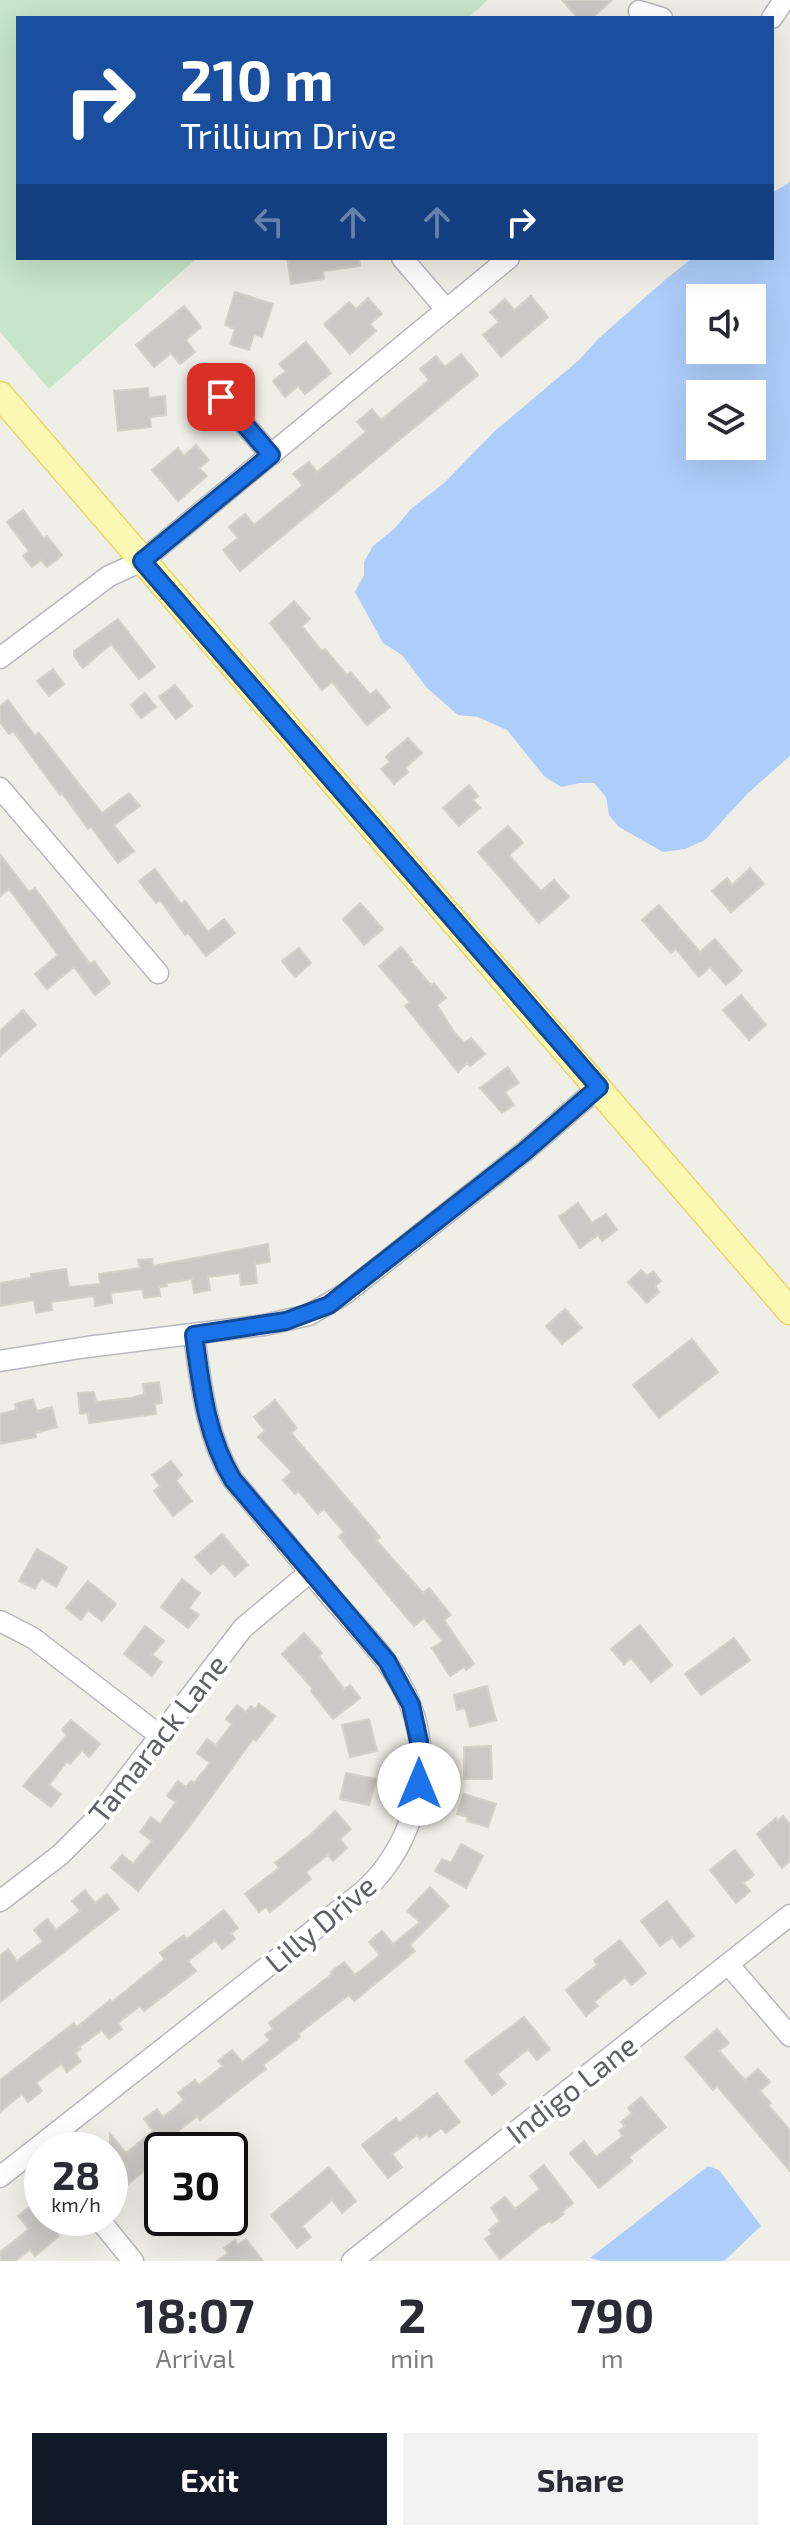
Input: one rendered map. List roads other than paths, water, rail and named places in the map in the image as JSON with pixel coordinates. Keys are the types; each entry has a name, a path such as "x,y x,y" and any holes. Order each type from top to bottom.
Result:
{"main road":[{"path":"0,395 790,1311"}],"street":[{"path":"404,260 445,308"},
{"path":"0,658 109,576 142,561 506,260"},
{"path":"221,397 271,455"},
{"path":"0,788 158,973"},
{"path":"0,1361 286,1321 329,1305 524,1152 599,1087"},
{"name":"Lilly Drive","path":"63,2132 366,1889 384,1869 405,1835 415,1806 420,1765 419,1741 411,1705 387,1661 223,1465 212,1437 194,1335"},
{"name":"Tamarack Lane","path":"0,1901 75,1841 95,1820 243,1628 310,1572"},
{"path":"0,1621 33,1638 159,1735"},
{"name":"Indigo Lane","path":"352,2261 790,1915"},
{"path":"728,1964 790,2036"},
{"name":"Lilly Drive","path":"0,2177 24,2161"},
{"path":"113,2236 133,2261"}],"water":[{"path":"790,182 790,756 748,793 705,840 685,849 663,852 619,827 609,815 606,797 594,783 561,787 544,776 507,730 478,717 458,715 427,688 402,655 383,643 355,592 364,575 364,562 373,546 394,529 411,509 444,483 496,430 579,360 599,338 690,260 774,260 774,192"},
{"path":"708,2166 719,2170 761,2226 724,2261 601,2261 590,2258"}]}
